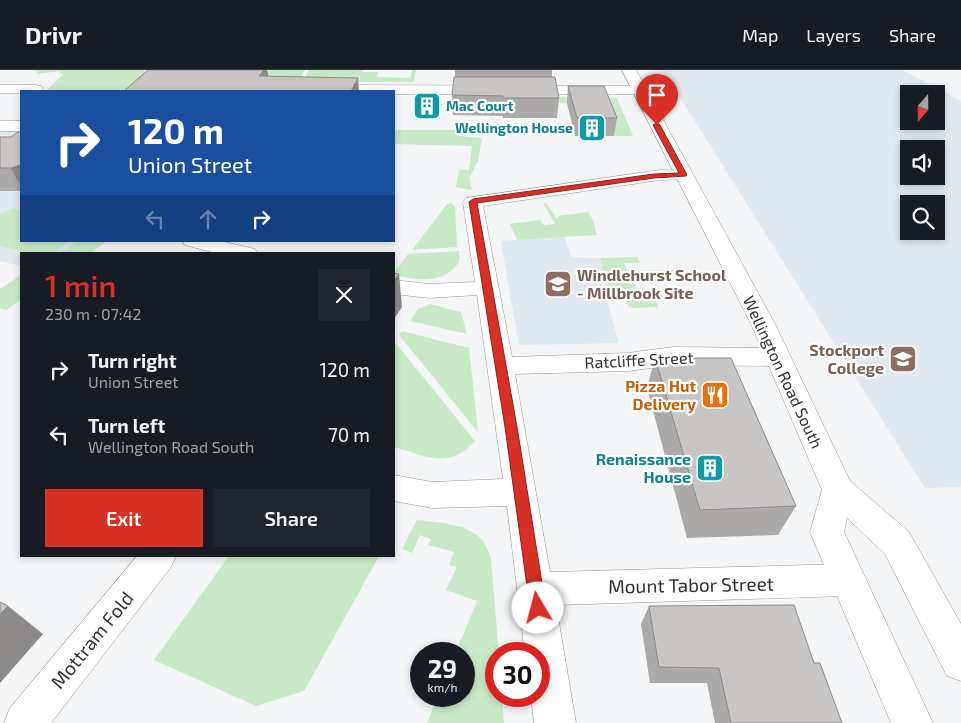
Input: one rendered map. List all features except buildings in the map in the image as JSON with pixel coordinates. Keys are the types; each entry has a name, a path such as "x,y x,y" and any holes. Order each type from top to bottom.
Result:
{"main road":[{"name":"Wellington Road South","path":"629,70 763,324 838,490 896,543 961,662"},
{"path":"430,74 430,90"},
{"path":"0,88 36,89"},
{"path":"312,90 640,90"},
{"path":"0,126 20,126"},
{"path":"555,723 473,202 654,176 684,175"},
{"path":"196,242 239,252"},
{"path":"395,287 429,291 487,288"},
{"name":"Ratcliffe Street","path":"500,366 628,362 673,356 777,357"},
{"path":"395,488 432,495 520,492"},
{"path":"838,490 827,532 912,723"},
{"name":"Mottram Fold","path":"26,723 158,557"},
{"name":"Mount Tabor Street","path":"535,589 847,580"}],"shaded area":[{"name":"Stockport College","path":"659,70 902,70 931,85 900,85 900,130 945,130 945,93 961,101 961,487 925,488 664,72"},
{"path":"0,132 20,132 20,242 76,242 61,252 20,252 20,266 0,261"},
{"name":"Windlehurst School - Millbrook Site","path":"565,237 571,257 600,258 610,297 606,298 619,343 519,345 501,241"}],"green space":[{"path":"305,70 292,90 47,90 63,74 59,74 61,71 36,74 39,71 33,71"},
{"path":"309,70 362,70 362,72 378,72 377,77 410,78 412,70 416,70 414,82 303,82"},
{"path":"534,97 617,98 633,136 614,136 602,103 535,103"},
{"path":"395,130 459,130 459,136 482,138 478,161 469,178 472,190 456,187 459,170 469,170 472,146 395,144"},
{"path":"451,203 455,206 457,247 412,250 447,204"},
{"path":"543,203 546,203 556,218 559,218 558,216 588,212 593,220 597,235 517,240 510,224 540,220 544,225 555,224"},
{"path":"12,208 20,210 20,242 69,242 54,252 24,252 0,246 0,215"},
{"path":"76,242 106,242 92,252 61,252"},
{"path":"459,251 459,261 451,271 437,278 423,279 395,275 395,271 408,254"},
{"path":"638,257 640,263 624,263 627,271 683,271 644,272 646,280 634,281 639,297 654,297 658,307 633,308 628,306 627,301 620,302 619,297 610,297 600,258"},
{"path":"20,276 20,301 6,310 0,308 0,289"},
{"path":"430,304 461,312 467,334 410,321 418,309"},
{"path":"402,331 469,348 478,432 399,335"},
{"path":"395,342 475,441 456,455 446,458 427,457 395,447"},
{"path":"417,520 462,527 477,535 484,542 491,558 498,642 485,642 485,707 503,707 504,723 427,723 434,707 475,707 475,642 460,642 477,601 446,590 457,567 449,565 454,552 428,545 431,539 420,535 412,553 402,549"},
{"path":"228,557 378,557 304,691 256,706 154,660"}],"place":[{"name":"Mac Court","path":"427,106"},
{"name":"Wellington House","path":"592,128"},
{"name":"Windlehurst School - Millbrook Site","path":"558,284"},
{"name":"Stockport College","path":"903,359"},
{"name":"Pizza Hut Delivery","path":"715,395"},
{"name":"Renaissance House","path":"710,468"}],"route":[{"path":"538,608 511,427 473,202 654,176 684,175 657,125"}]}
